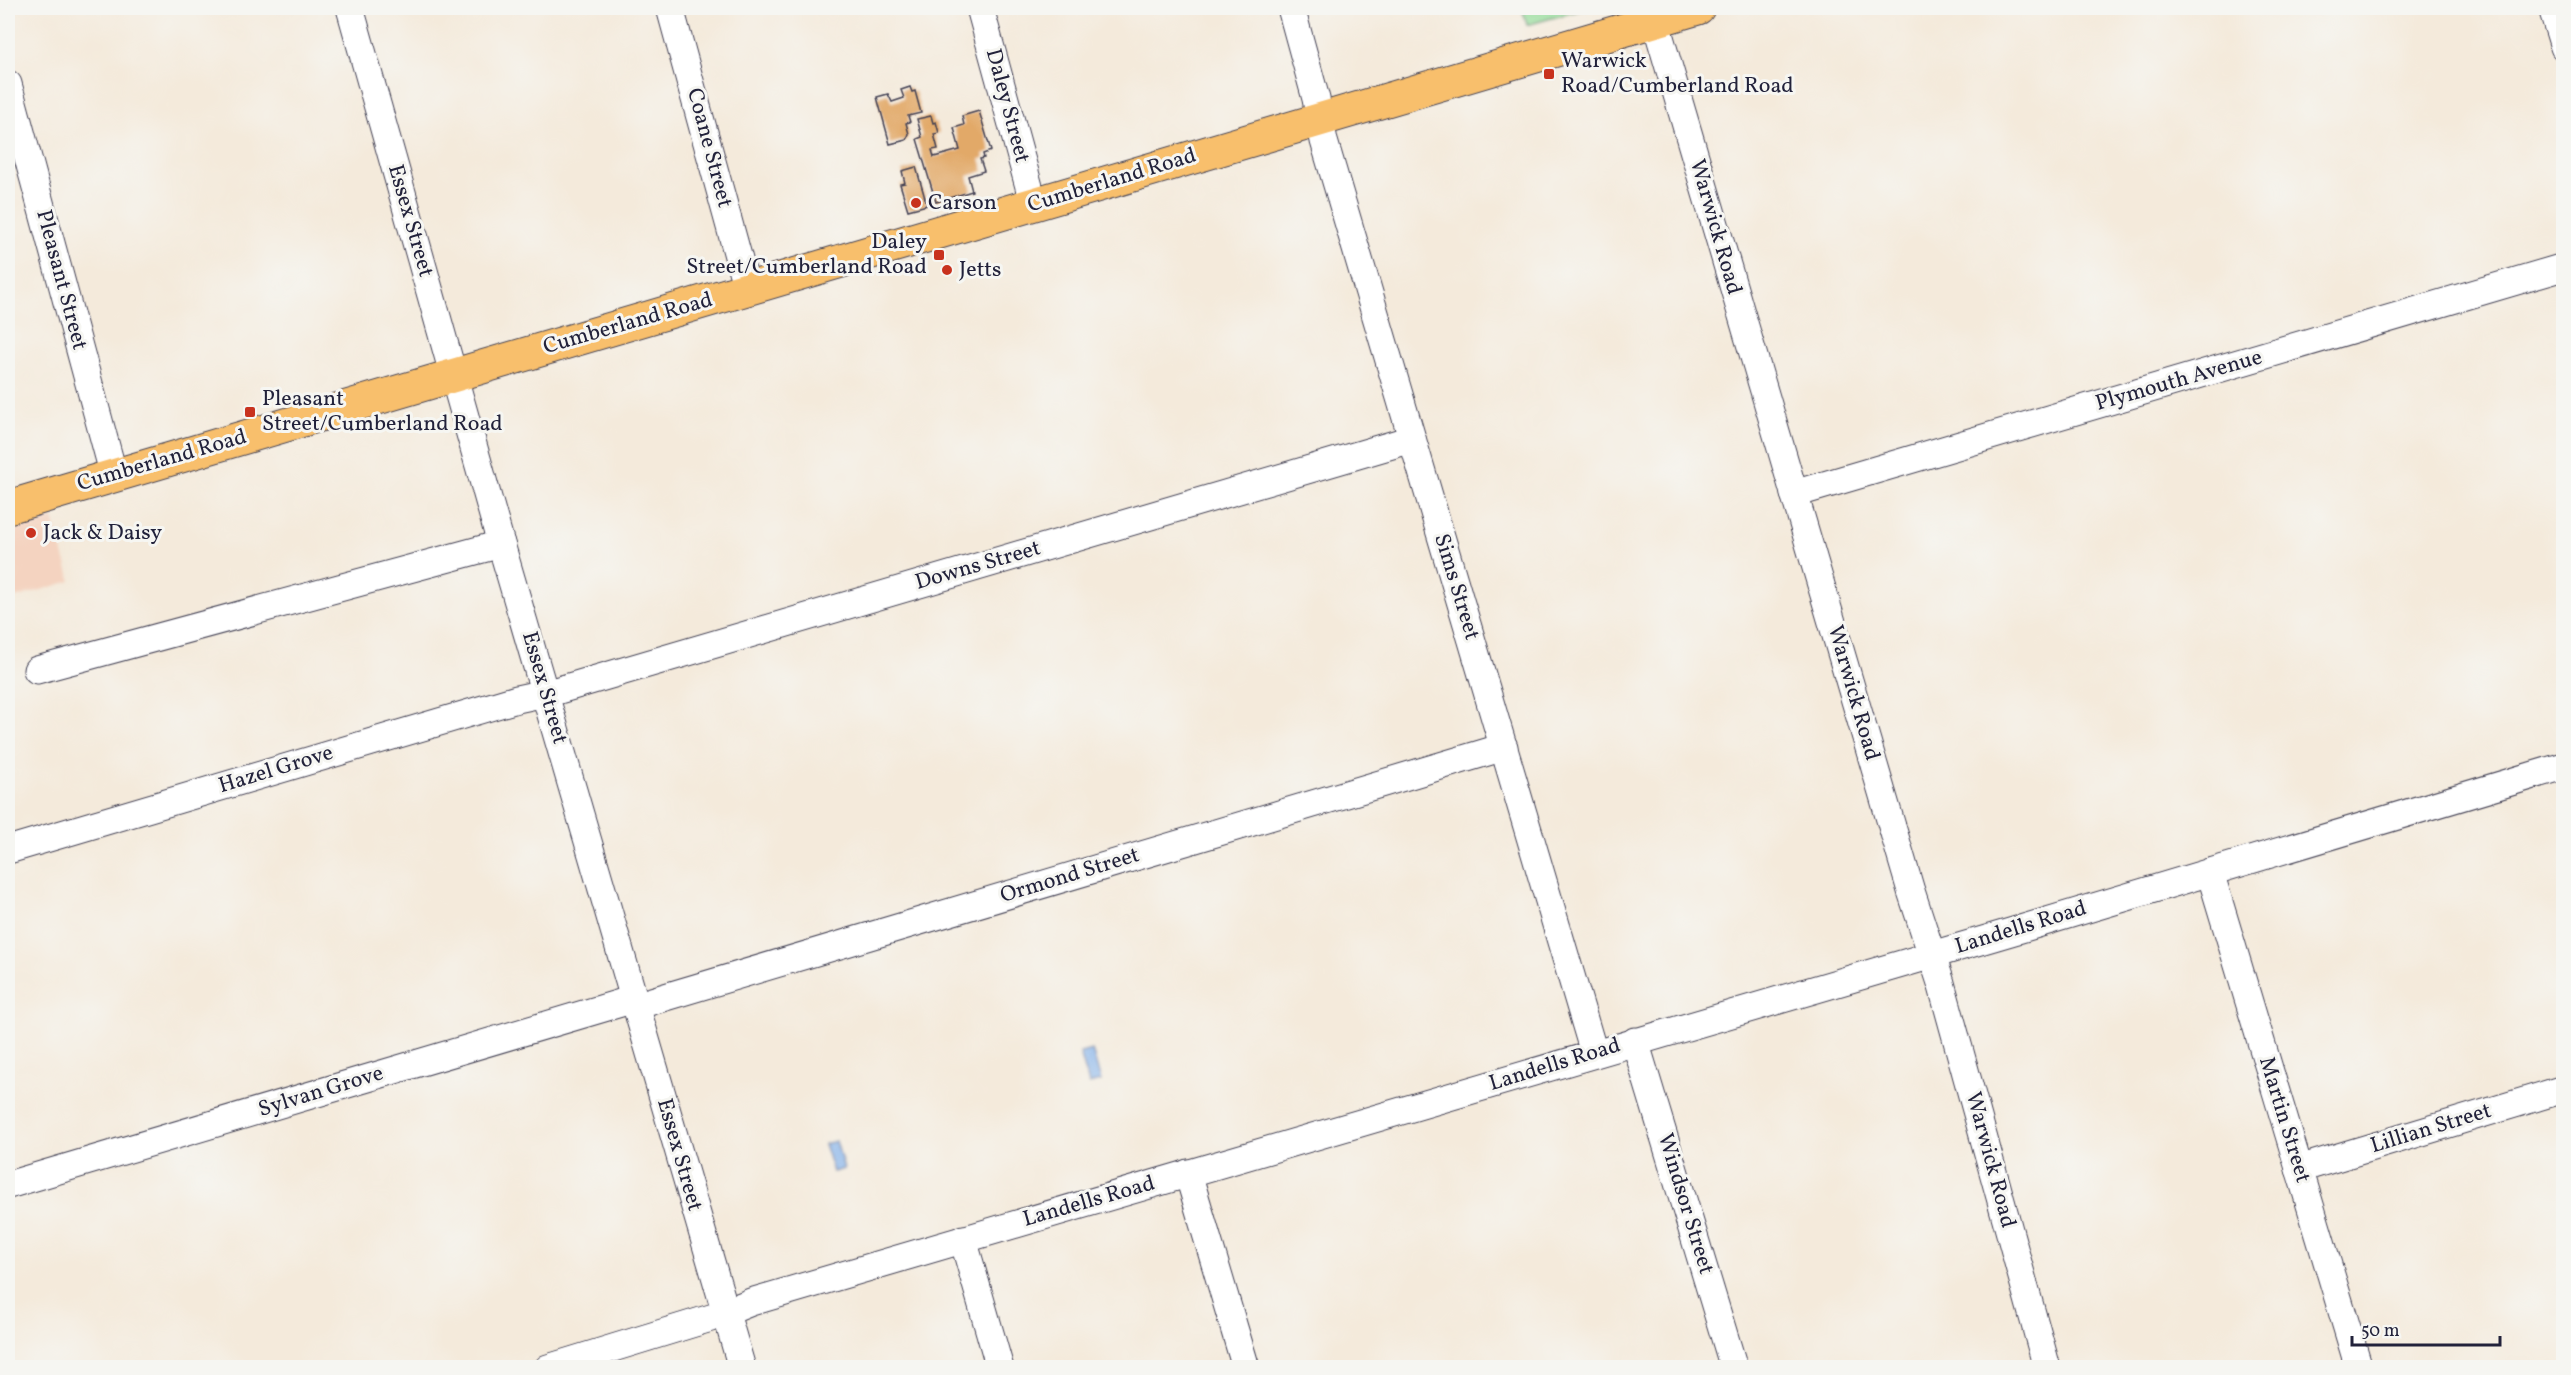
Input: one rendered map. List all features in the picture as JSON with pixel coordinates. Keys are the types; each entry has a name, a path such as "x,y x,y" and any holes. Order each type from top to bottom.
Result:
{"main road":[{"name":"Cumberland Road","path":"8,507 1698,8"}],"street":[{"name":"Essex Street","path":"350,8 501,544 742,1368"},
{"name":"Coane Street","path":"670,8 747,289"},
{"name":"Daley Street","path":"980,8 1034,205"},
{"name":"Sims Street","path":"1291,8 1316,99 1324,141 1594,1053"},
{"path":"2552,8 2564,48"},
{"name":"Warwick Road","path":"1654,20 1932,955 2047,1368"},
{"name":"Pleasant Street","path":"8,84 114,476"},
{"name":"Plymouth Avenue","path":"1794,494 2564,267"},
{"name":"Downs Street","path":"545,692 1412,439"},
{"path":"37,670 501,544"},
{"name":"Hazel Grove","path":"8,850 545,692"},
{"name":"Ormond Street","path":"634,1002 1504,747"},
{"name":"Landells Road","path":"548,1368 963,1239 1932,955 2564,766"},
{"name":"Martin Street","path":"2210,872 2359,1368"},
{"name":"Sylvan Grove","path":"8,1185 634,1002"},
{"name":"Windsor Street","path":"1635,1041 1734,1368"},
{"name":"Lillian Street","path":"2299,1169 2564,1089"},
{"path":"1188,1173 1246,1368"},
{"path":"963,1239 1000,1368"}],"shaded area":[{"path":"53,518 71,581 8,600 8,532"}],"green space":[{"path":"1522,8 1588,8 1527,25"}],"water":[{"path":"1092,1050 1101,1081 1089,1084 1080,1053"},
{"path":"836,1141 844,1169 833,1172 824,1144"}],"building":[{"path":"910,87 912,92 915,91 921,113 908,116 910,122 906,123 909,134 906,140 890,144 877,97 888,94 892,102 904,98 901,90"},
{"path":"979,111 991,151 983,154 984,158 980,159 984,171 968,176 972,191 936,202 917,139 922,137 917,119 931,116 933,123 936,122 939,133 934,134 938,149 932,150 934,157 960,150 954,128 964,125 962,116"},
{"path":"916,167 927,205 908,210 900,184 905,183 902,171"}],"place":[{"name":"Warwick Road/Cumberland Road","path":"1549,74"},
{"name":"Carson","path":"916,203"},
{"name":"Daley Street/Cumberland Road","path":"939,255"},
{"name":"Jetts","path":"947,270"},
{"name":"Pleasant Street/Cumberland Road","path":"250,412"},
{"name":"Jack & Daisy","path":"31,533"}]}
